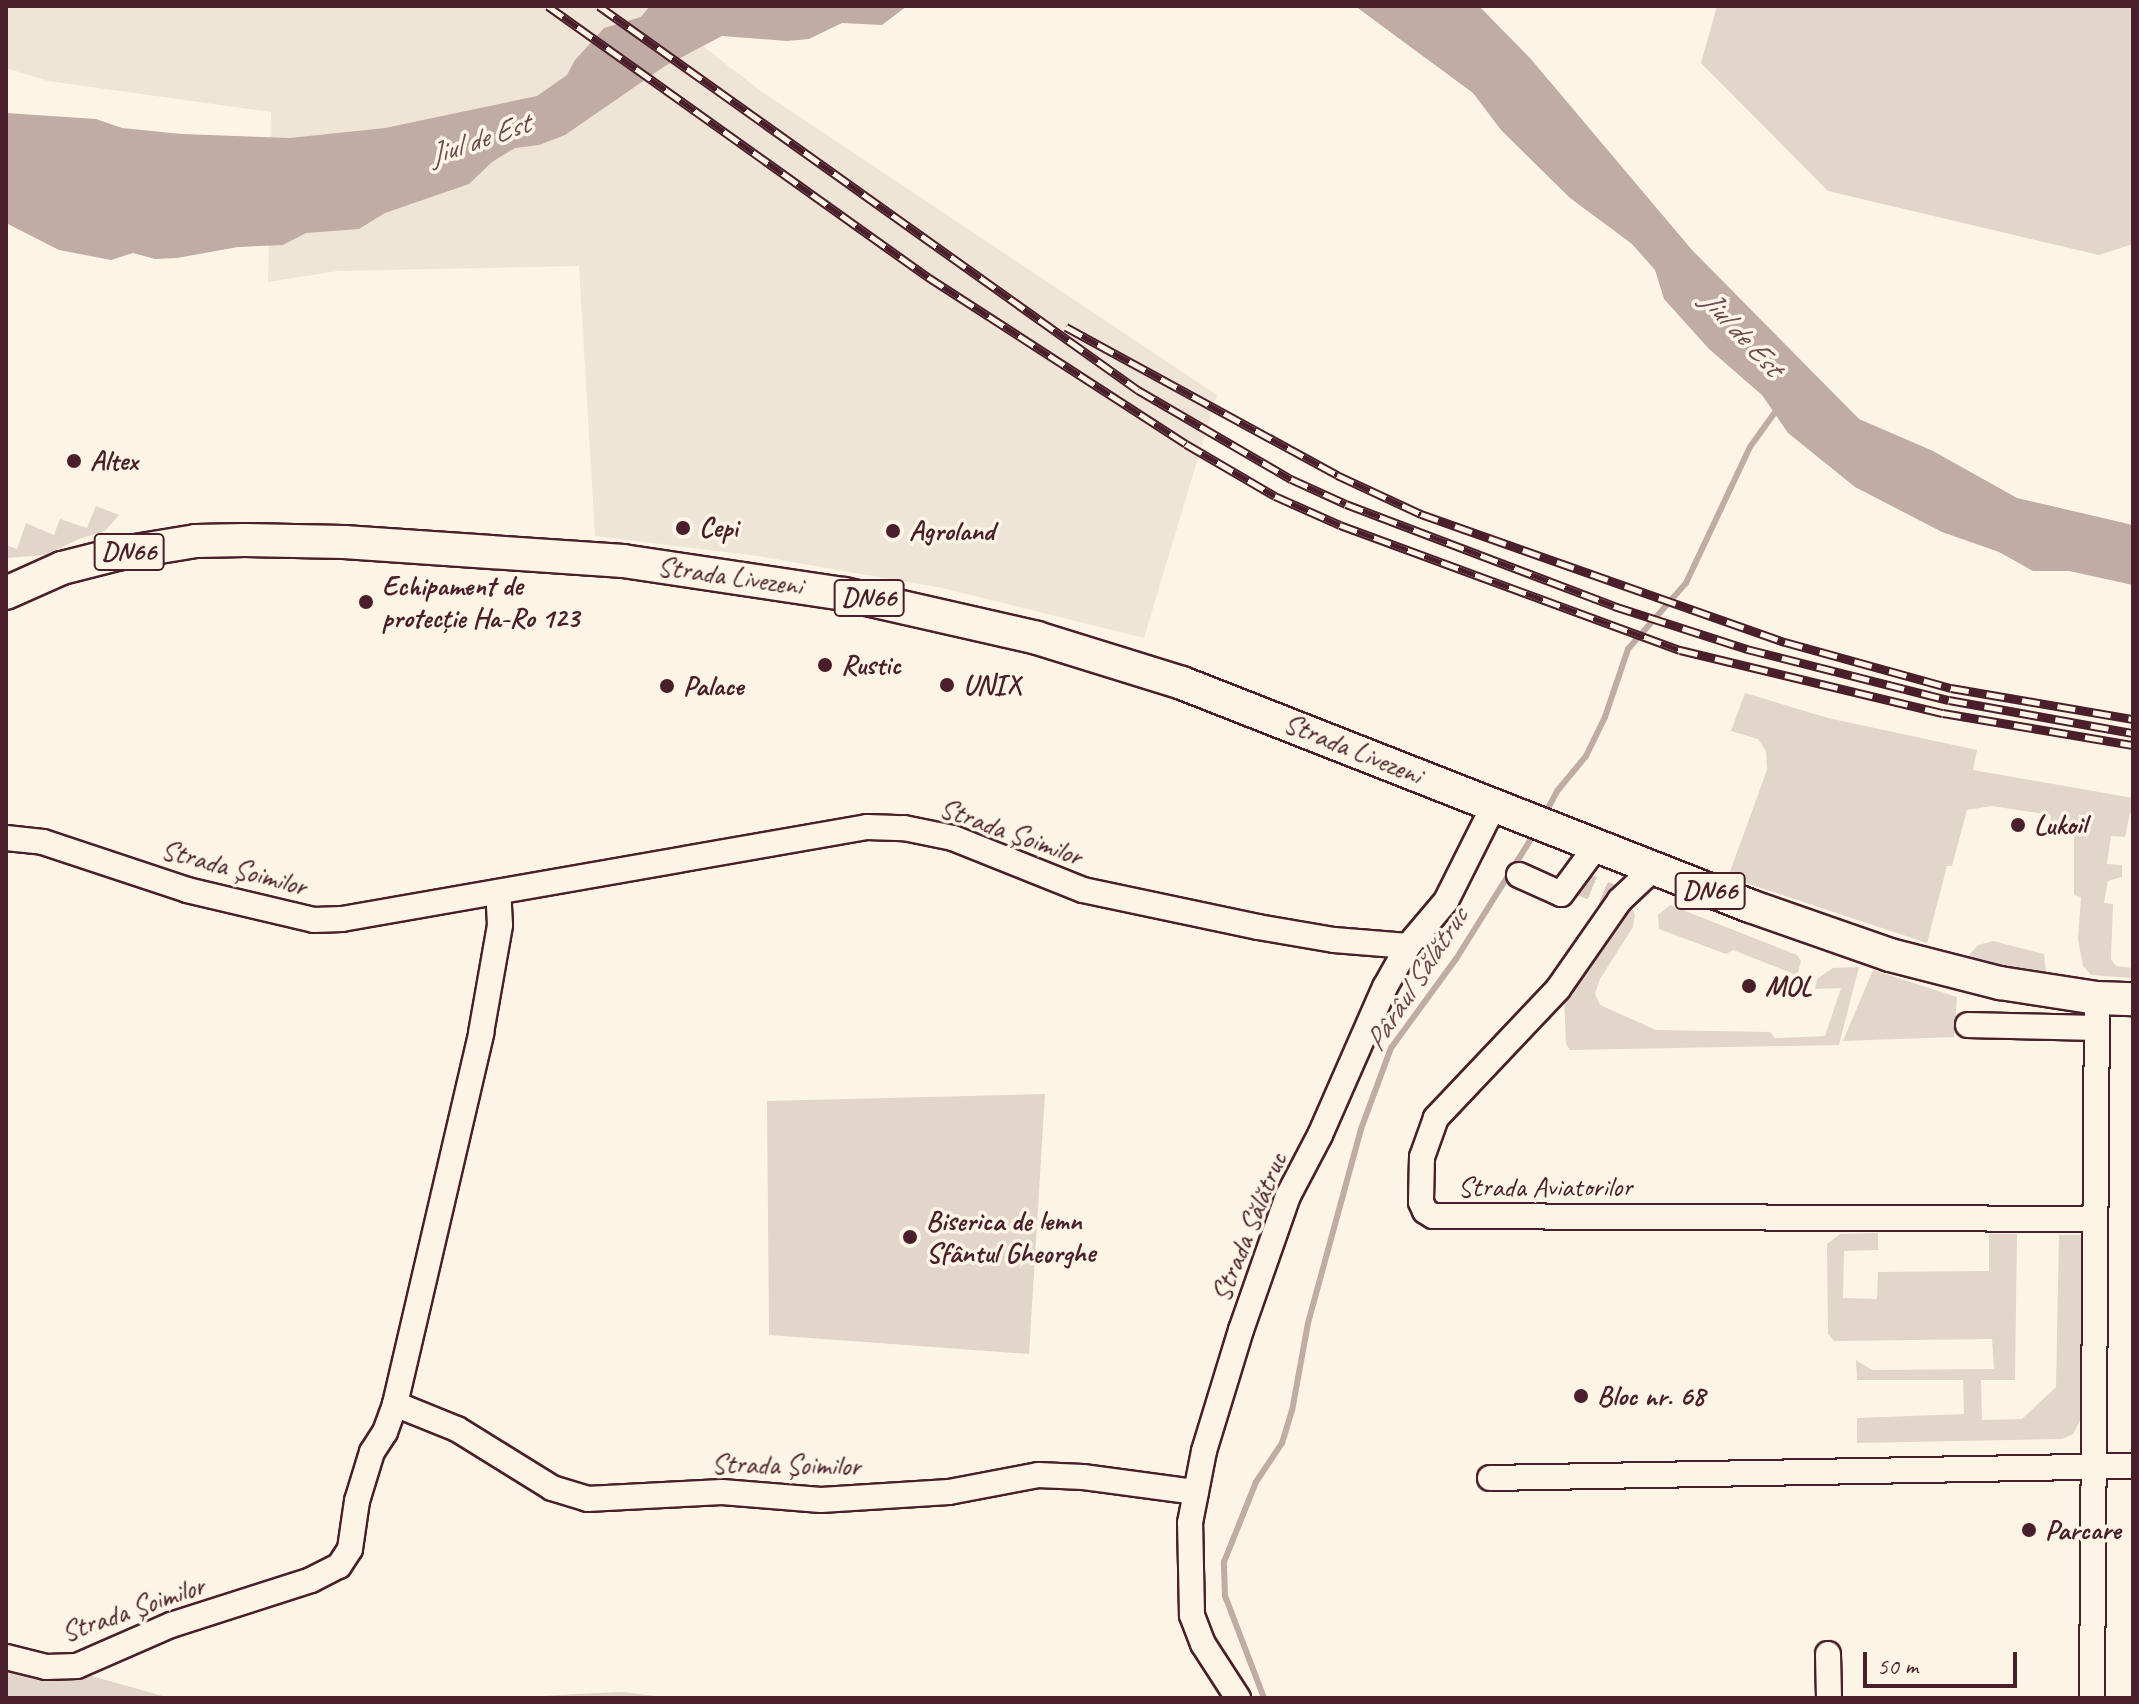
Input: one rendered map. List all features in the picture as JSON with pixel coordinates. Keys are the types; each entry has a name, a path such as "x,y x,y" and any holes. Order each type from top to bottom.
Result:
{"main road":[{"name":"Strada Livezeni","path":"6,570 62,568 196,541 333,541 623,561 830,591 964,619 1104,657 1243,706 1502,808"},
{"name":"Strada Livezeni","path":"6,593 62,568"},
{"name":"DN66","path":"1502,808 1843,940 1913,962 2000,983 2097,1013 2133,999"}],"street":[{"name":"Strada Sălătruc","path":"1238,1698 1203,1644 1192,1615 1189,1560 1204,1451 1241,1330 1288,1196 1320,1135 1385,987 1408,946 1446,901 1502,808"},
{"name":"Strada Șoimilor","path":"6,838 43,842 187,890 314,920 498,892 867,827 904,828 953,838 1083,890 1288,932 1408,946"},
{"path":"1519,875 1561,894 1589,841"},
{"name":"Strada Aviatorilor","path":"1654,868 1620,900 1558,989 1436,1118 1422,1157 1421,1202 1425,1211 1433,1216 2094,1219"},
{"name":"Strada Șoimilor","path":"6,1657 46,1667 77,1666 171,1625 311,1580 339,1566 350,1549 357,1501 372,1452 385,1432 395,1404 481,1033 500,925 498,892"},
{"path":"1968,1025 2097,1013 2092,1698"},
{"name":"Strada Șoimilor","path":"395,1404 457,1429 552,1488 587,1499 722,1492 821,1500 949,1492 1038,1475 1083,1477 1196,1492"},
{"path":"1490,1478 2133,1466"},
{"path":"1828,1654 1829,1698"}],"shaded area":[{"path":"6,6 652,6 758,89 1217,395 1144,638 942,588 758,556 595,536 579,266 338,271 268,282 271,112 48,81 6,68"},
{"path":"1717,6 2133,6 2133,244 2099,255 1828,191 1701,63"},
{"path":"96,506 119,515 105,531 45,555 6,558 6,545 17,549 26,523 54,535 60,519 87,528"},
{"path":"1745,693 1828,718 1977,750 1973,770 2133,798 2133,813 2130,813 2125,837 2111,836 2107,864 2122,865 2122,877 2108,881 2104,903 2113,904 2111,959 2116,966 2133,968 2133,978 2091,975 2083,966 2078,939 2081,897 2074,895 2074,830 2050,825 2051,815 1992,806 1967,810 1952,866 1947,866 1927,943 1728,877 1767,770 1766,751 1758,739 1731,731"},
{"path":"1670,905 1797,955 1801,961 1798,972 1794,974 1733,950 1726,954 1659,929 1658,915"},
{"path":"1631,906 1635,915 1633,927 1600,979 1595,994 1600,1005 1656,1030 1770,1032 1775,1038 1825,1036 1841,988 1815,989 1817,979 1833,968 1859,967 1839,1045 1570,1050 1566,1044 1564,995"},
{"path":"1993,941 2044,954 2046,972 1966,959 1978,945"},
{"path":"1873,970 1957,997 1954,1037 1843,1041"},
{"path":"1045,1094 1029,1354 769,1335 767,1101"},
{"path":"1878,1233 1878,1250 1844,1251 1843,1298 1877,1299 1878,1272 1989,1271 1989,1234 2017,1234 2015,1380 1981,1380 1982,1420 2022,1419 2056,1387 2059,1235 2084,1235 2085,1411 2073,1434 2062,1439 1857,1443 1857,1418 1964,1414 1963,1380 1857,1380 1856,1360 1872,1370 1994,1369 1992,1339 1834,1341 1828,1334 1827,1244 1840,1234"},
{"path":"6,1652 170,1698 6,1698"},
{"path":"622,1692 673,1698 506,1698 576,1694"}],"water":[{"name":"Jiul de Est","path":"650,6 907,6 882,25 842,23 809,39 787,41 722,36 665,66 565,135 539,145 515,148 492,162 469,184 385,213 359,229 306,233 283,245 238,247 177,258 155,259 133,253 111,260 59,250 6,223 6,113 96,119 122,128 182,134 290,138 385,128 537,96 567,75 575,60 604,28 641,17"},
{"name":"Jiul de Est","path":"1355,6 1479,6 1530,58 1692,250 1859,419 1933,451 2017,498 2133,525 2133,585 2069,571 2033,571 1999,552 1942,532 1855,487 1788,433 1762,395 1709,349 1664,299 1655,270 1632,244 1570,198 1501,130 1473,93"}],"waterway":[{"name":"Pârâul Sălătruc","path":"1545,814 1558,790 1586,756 1605,717 1628,649 1686,583 1750,447 1778,408"},
{"name":"Pârâul Sălătruc","path":"1264,1698 1225,1596 1224,1562 1256,1482 1282,1443 1292,1411 1308,1323 1361,1129 1391,1048 1456,959 1536,831"}],"tunnel":[{"path":"1570,879 1620,900"}],"railway":[{"path":"548,6 928,277 1186,444 1275,496 1340,525 1680,650 1943,713 2133,745"},
{"path":"599,6 1138,390 1291,479 1346,504 1614,606 1747,649 1949,700 2133,733"},
{"path":"1066,327 1337,475 1421,514 1785,642 1951,688 2133,719"}],"place":[{"name":"Altex","path":"74,461"},
{"name":"Cepi","path":"683,528"},
{"name":"Agroland","path":"893,531"},
{"name":"Echipament de protecție Ha-Ro 123","path":"366,602"},
{"name":"Rustic","path":"825,665"},
{"name":"UNIX","path":"947,685"},
{"name":"Palace","path":"667,686"},
{"name":"Lukoil","path":"2018,825"},
{"name":"MOL","path":"1749,986"},
{"name":"Biserica de lemn Sfântul Gheorghe","path":"910,1237"},
{"name":"Bloc nr. 68","path":"1581,1396"},
{"name":"Parcare","path":"2029,1530"}]}
